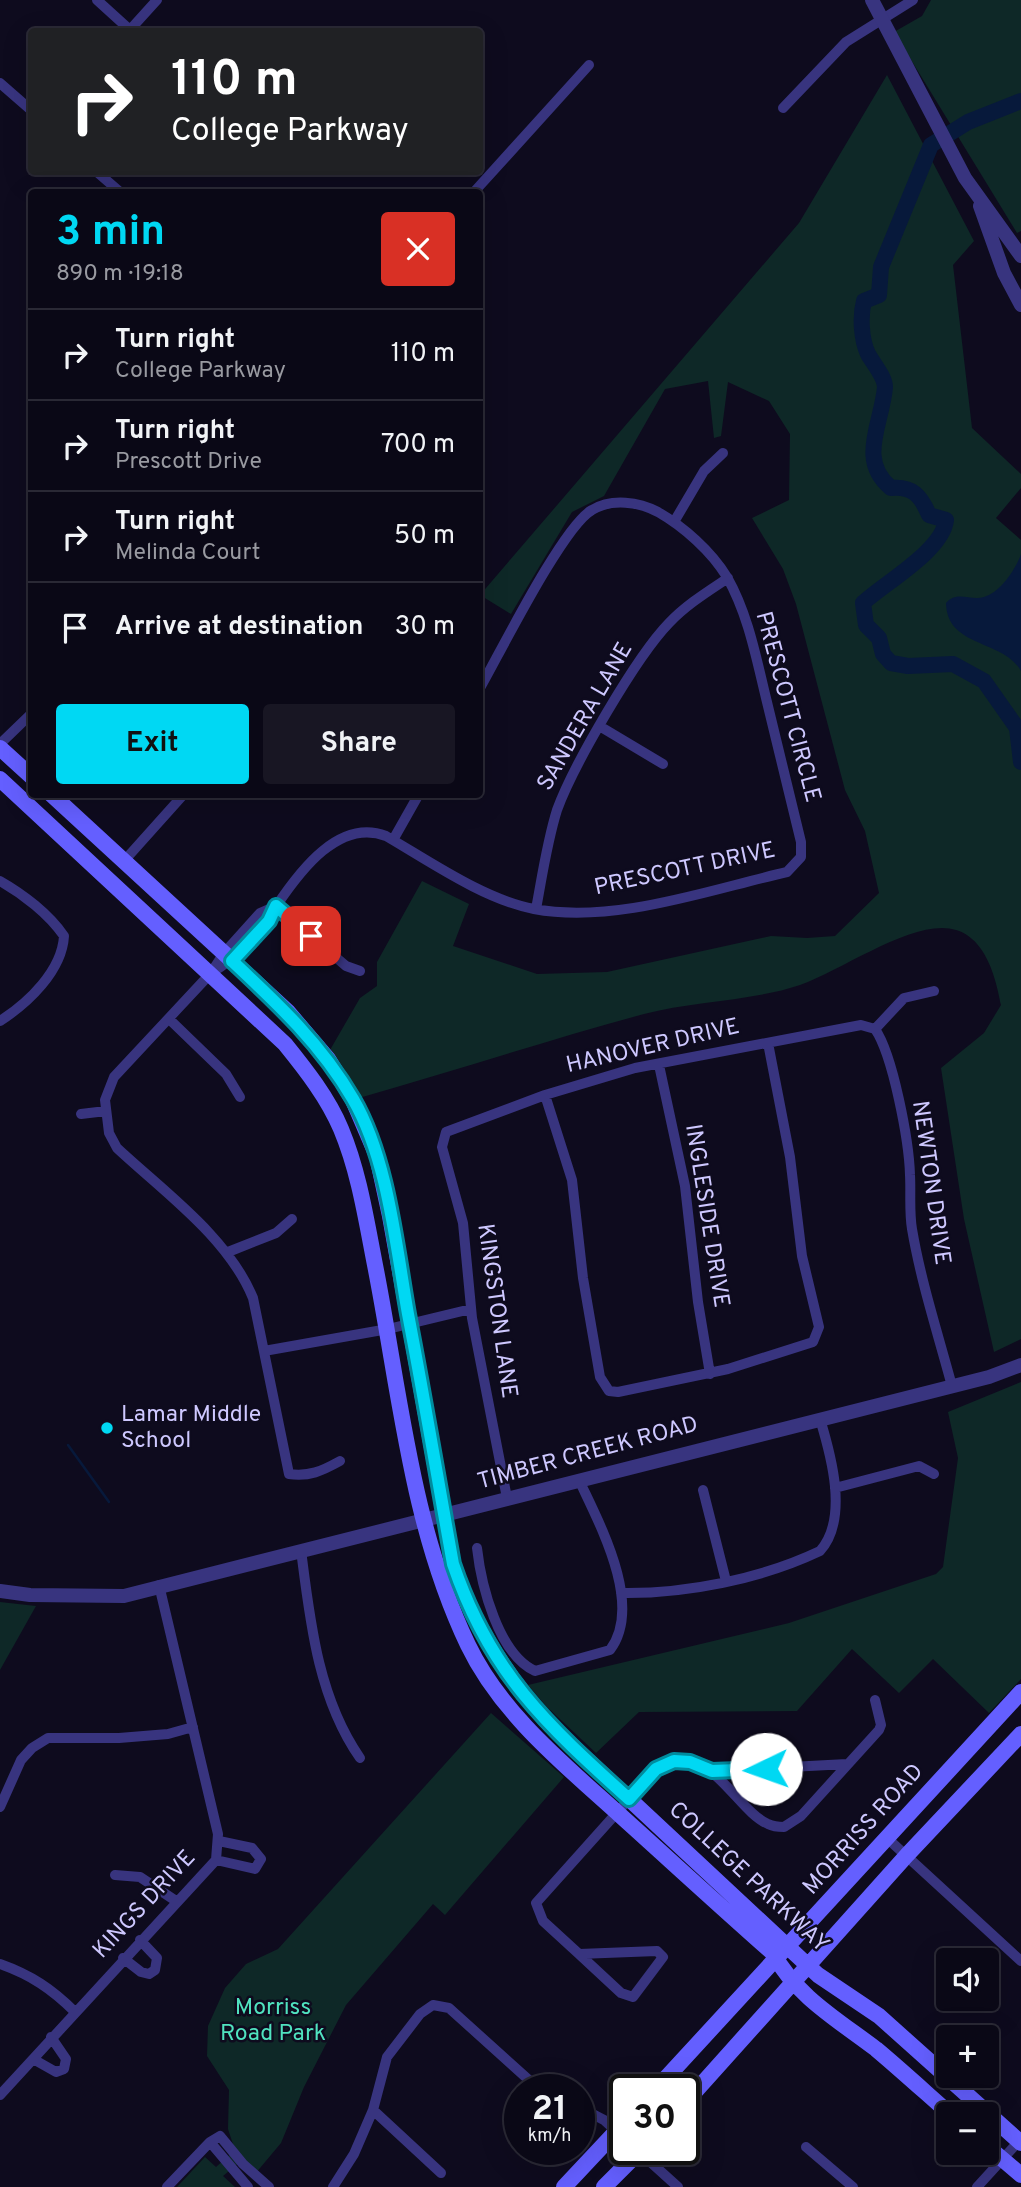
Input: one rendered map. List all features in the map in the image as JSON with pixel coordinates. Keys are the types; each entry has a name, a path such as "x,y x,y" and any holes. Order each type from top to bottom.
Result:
{"main road":[{"path":"0,746 28,772"},
{"name":"COLLEGE PARKWAY","path":"0,779 285,1044 316,1086 341,1129 360,1189 423,1520 449,1602 470,1648 500,1695 536,1737 776,1958 794,1983 936,2102"},
{"name":"COLLEGE PARKWAY","path":"55,798 304,1030 353,1100 377,1156 453,1564 467,1604 516,1688 551,1726 809,1965 846,1996 878,2016 1020,2142"},
{"name":"MORRISS ROAD","path":"670,2074 1021,1692"},
{"path":"700,2086 907,1855 1021,1734"},
{"path":"564,2187 609,2144"},
{"path":"999,2156 1021,2175"},
{"path":"604,2187 625,2165"}],"street":[{"path":"97,0 126,28"},
{"path":"132,28 157,0"},
{"path":"873,0 965,178 979,202 1021,256"},
{"path":"783,107 846,42 914,0"},
{"path":"477,189 589,65"},
{"path":"0,83 28,108"},
{"path":"100,175 117,189"},
{"path":"979,202 982,218 1009,284 1021,305"},
{"path":"674,522 704,471 723,453"},
{"name":"PRESCOTT CIRCLE","path":"483,683 565,540 586,514 608,503 649,507 674,522 703,548 728,578 749,629 801,847"},
{"name":"SANDERA LANE","path":"536,909 558,809 601,727 642,658 666,625 690,603 728,578"},
{"path":"0,746 28,717"},
{"path":"601,727 663,764"},
{"path":"124,861 180,798"},
{"path":"393,839 417,798"},
{"name":"PRESCOTT DRIVE","path":"106,1111 106,1093 114,1077 211,973 269,921 276,906 321,852 339,838 378,833 474,886 536,909 581,913 621,910 787,873 801,857 801,847"},
{"path":"0,881 16,890 57,926 64,936 60,962 0,1021"},
{"path":"276,906 346,966 360,971"},
{"path":"875,1029 904,998 934,991"},
{"path":"169,1019 226,1074 240,1097"},
{"name":"HANOVER DRIVE","path":"446,1132 545,1095 635,1068 861,1025 875,1029"},
{"name":"NEWTON DRIVE","path":"875,1029 885,1048 904,1133 910,1173 911,1225 917,1256 952,1385"},
{"path":"545,1095 572,1180 583,1278 600,1377 609,1391 618,1392 710,1374 813,1342 818,1336 819,1327 802,1256 790,1157 768,1043"},
{"name":"INGLESIDE DRIVE","path":"659,1065 685,1186 696,1288 710,1374"},
{"path":"81,1114 106,1111 109,1133 117,1148 228,1252 253,1298 289,1474 304,1476 321,1472 340,1461"},
{"name":"KINGSTON LANE","path":"446,1132 442,1147 463,1223 471,1309 507,1499"},
{"path":"228,1252 276,1233 292,1219"},
{"path":"264,1351 388,1329 471,1309"},
{"name":"TIMBER CREEK ROAD","path":"0,1591 30,1595 124,1596 820,1419 1021,1365"},
{"path":"621,1593 698,1587 726,1581 820,1550 828,1542 835,1488 820,1419"},
{"path":"835,1488 919,1466 934,1474"},
{"path":"477,1548 480,1580 491,1612 525,1666 535,1671 610,1650 616,1642 621,1593 616,1564 579,1479"},
{"path":"703,1490 726,1581"},
{"path":"301,1550 313,1631 330,1702 343,1733 359,1758"},
{"name":"KINGS DRIVE","path":"0,2095 123,1958 216,1860 219,1841 159,1585"},
{"path":"579,1954 657,1951 663,1957 633,1997 621,1993 543,1921 536,1903 656,1769 674,1761 690,1762 712,1771 765,1823 784,1828 801,1816 880,1727 875,1700"},
{"path":"0,1807 21,1760 32,1748 48,1738 119,1738 168,1734 192,1727"},
{"path":"712,1771 847,1765"},
{"path":"888,1839 1021,1961"},
{"path":"216,1860 247,1870 255,1869 261,1859 252,1848 219,1841"},
{"path":"115,1875 140,1877 176,1901"},
{"path":"123,1958 141,1972 149,1973 155,1970 157,1958 140,1940"},
{"path":"0,1964 27,1974 50,1988 75,2012"},
{"path":"333,2187 348,2167 373,2110 387,2057 421,2014 433,2005 449,2008 522,2074"},
{"path":"33,2059 56,2071 64,2070 66,2059 51,2037"},
{"path":"373,2110 441,2173"},
{"path":"167,2187 210,2142 220,2136 243,2164 269,2187"},
{"path":"210,2142 248,2187"},
{"path":"977,2187 1020,2142"},
{"path":"806,2147 853,2187"},
{"path":"655,2165 678,2187"}],"green space":[{"path":"931,0 1021,0 1021,231 1017,233 894,32 922,16"},
{"path":"887,75 974,241 953,265 972,428 1021,474 1021,488 996,518 1021,540 1021,1339 994,1352 964,1219 941,1068 984,1033 1001,1005 985,954 968,936 956,930 942,928 908,935 800,985 743,998 644,1014 359,1098 345,1070 330,1050 360,998 377,986 377,962 422,881 469,904 453,946 537,974 607,972 771,936 835,936 879,893 865,831 845,790 796,604 783,569 752,518 789,500 790,434 769,401 728,382 721,436 714,438 708,381 665,389 604,496 572,512 511,614 483,597 483,592 799,223"},
{"path":"1021,1382 1021,1679 989,1713 933,1659 899,1693 852,1649 797,1711 639,1712 596,1753 547,1707 528,1685 789,1623 936,1574 943,1567 958,1458 948,1412"},
{"path":"0,1602 36,1606 0,1670"},
{"name":"Morriss Road Park","path":"491,1713 564,1777 445,1915 433,1904 346,2005 304,2087 281,2143 255,2174 241,2161 223,2176 235,2187 177,2187 205,2157 216,2167 235,2150 228,2129 229,2090 207,2056 208,2026 225,1988 246,1964 278,1949"}],"water":[{"path":"1021,554 1021,671 1002,653 965,636 956,628 949,618 946,603 959,596 979,598 990,595 1007,580"}],"waterway":[{"path":"1021,101 968,122 931,145 881,267 879,295 864,301 862,320 868,354 885,387 874,441 875,466 891,488 911,491 923,502 929,515 946,520 935,543 912,565 863,603 866,625 879,638 883,654 891,663 908,666 953,664 984,681 1017,728 1021,762"},
{"path":"68,1445 109,1502"}],"place":[{"name":"Lamar Middle School","path":"107,1428"}],"route":[{"path":"311,936 276,906 269,921 232,961 288,1012 328,1059 353,1100 377,1156 402,1274 453,1564 467,1604 491,1648 516,1688 551,1726 629,1799 656,1769 674,1761 683,1760 712,1771 766,1769"}]}
